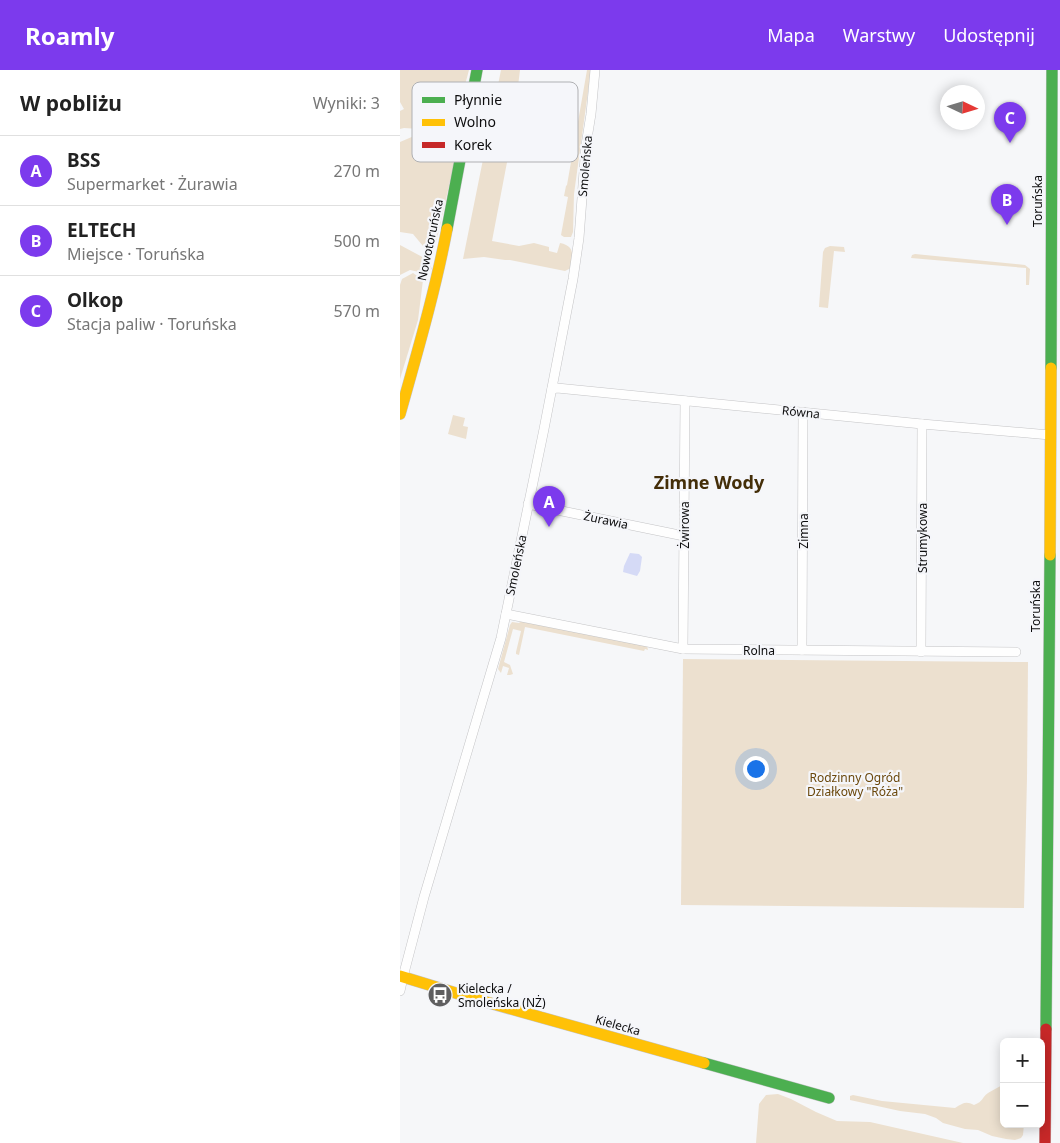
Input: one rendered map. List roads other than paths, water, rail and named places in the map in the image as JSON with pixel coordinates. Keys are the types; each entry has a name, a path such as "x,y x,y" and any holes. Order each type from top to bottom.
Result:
{"street":[{"name":"Smoleńska","path":"400,991 402,976 424,897 498,650 506,614 552,389 579,238 586,145 595,70"},
{"name":"Toruńska","path":"1045,1143 1052,70"},
{"name":"Nowotoruńska","path":"400,414 442,254 460,162"},
{"name":"Równa","path":"552,389 1050,435"},
{"name":"Żwirowa","path":"683,649 685,401"},
{"name":"Zimna","path":"802,650 803,412"},
{"name":"Strumykowa","path":"921,652 922,424"},
{"name":"Żurawia","path":"528,504 684,536"},
{"name":"Rolna","path":"506,614 683,649 1016,652"},
{"name":"Kielecka","path":"402,976 472,998 829,1098"}],"water":[{"path":"630,553 639,554 642,557 640,571 637,576 623,572"}],"place":[{"name":"Olkop","path":"1010,143"},
{"name":"ELTECH","path":"1007,225"},
{"name":"BSS","path":"549,527"},
{"name":"Kielecka / Smoleńska (NŻ)","path":"440,995"}],"district":[{"name":"Zimne Wody","path":"709,482"}],"park label":[{"name":"Rodzinny Ogród Działkowy \"Róża\"","path":"855,784"}]}
